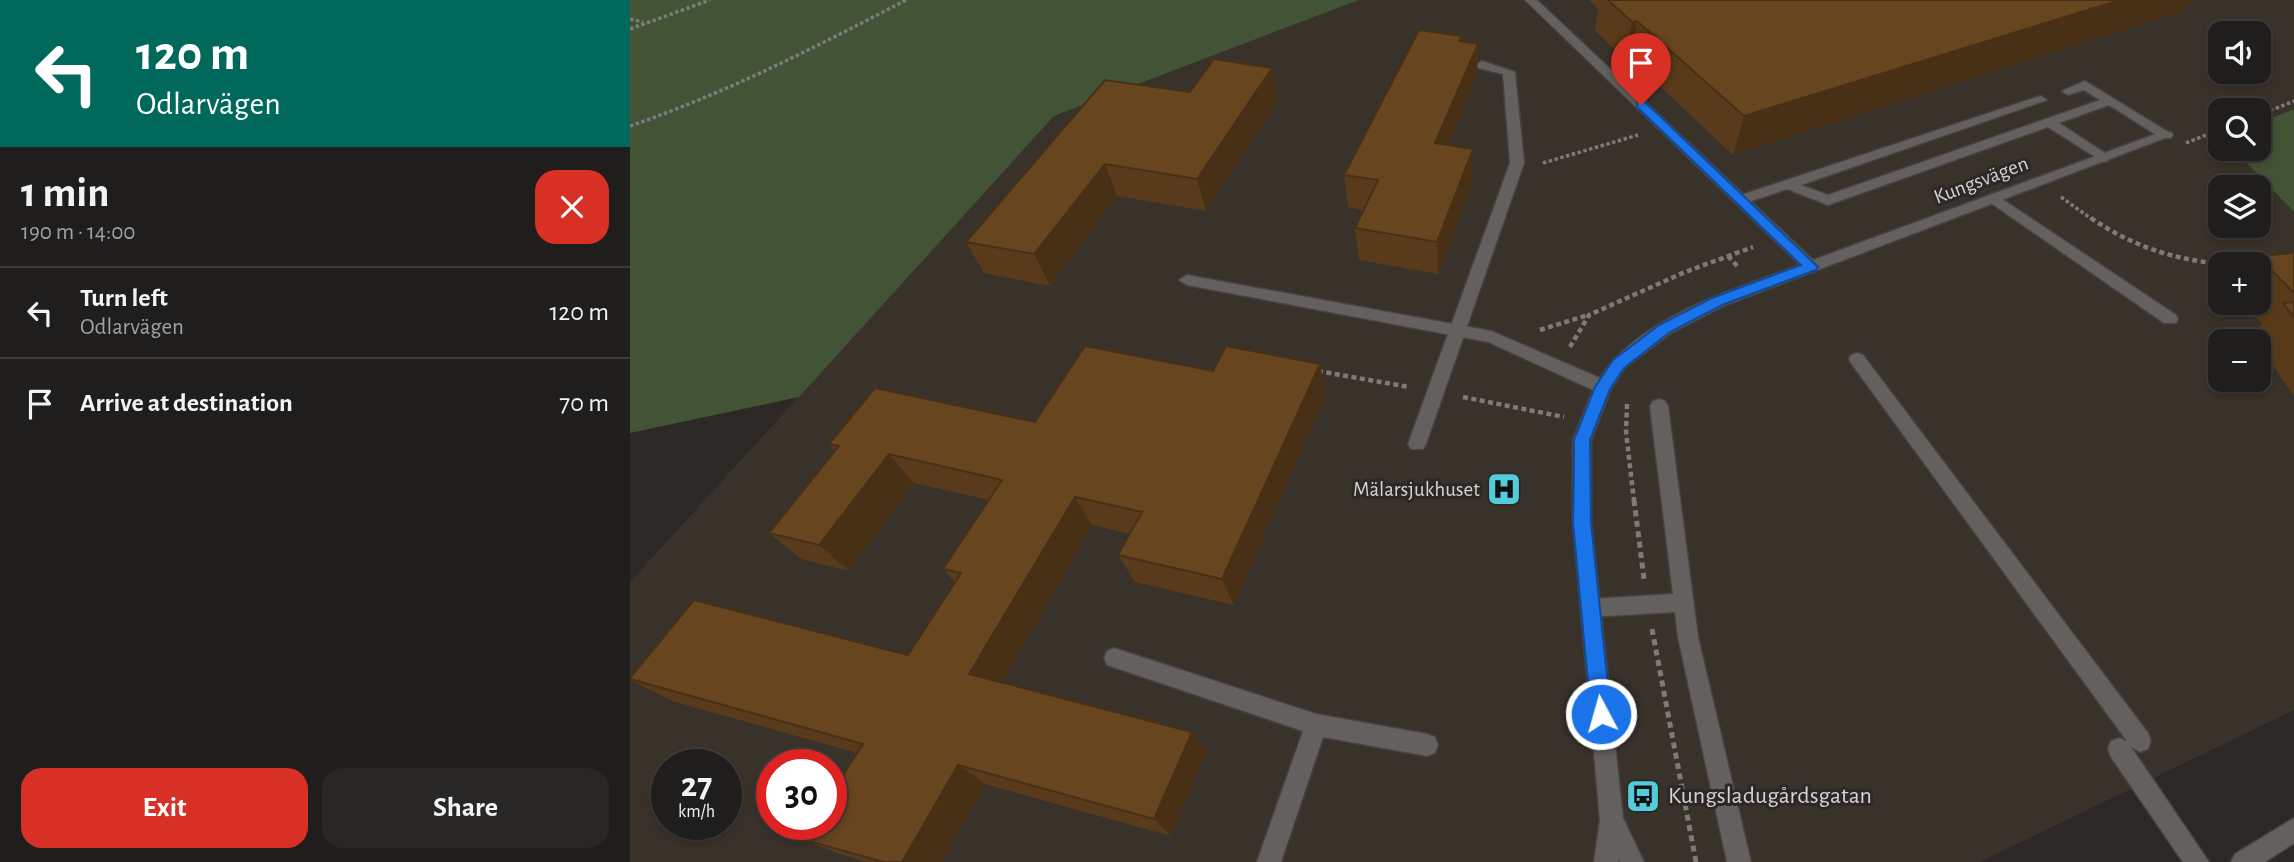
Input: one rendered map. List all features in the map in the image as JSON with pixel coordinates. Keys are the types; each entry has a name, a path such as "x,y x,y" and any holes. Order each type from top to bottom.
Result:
{"street":[{"path":"1531,0 1811,267 1717,302 1665,328 1618,364 1603,387 1582,440 1582,523 1612,820 1606,862"},
{"path":"1417,444 1517,163 1509,72 1482,65"},
{"path":"2068,91 2085,85 2109,101"},
{"path":"1740,200 2041,100"},
{"path":"1786,184 1828,200 2109,101"},
{"name":"Kungsvägen","path":"1811,267 2166,135 2109,101"},
{"path":"2049,122 2104,158"},
{"path":"1993,198 2171,318"},
{"path":"1187,280 1459,331 1502,342 1603,387"},
{"path":"1857,359 2130,745 2197,862"},
{"path":"1659,407 1688,637 1739,862"},
{"path":"1590,608 1684,602"},
{"path":"1114,658 1316,725 1427,746"},
{"path":"1269,862 1316,725"},
{"path":"1612,820 1632,862"},
{"path":"2243,862 2294,830"}],"path":[{"path":"630,29 710,0"},
{"path":"630,126 685,107 799,56 906,0"},
{"path":"630,19 645,23"},
{"path":"2271,111 2294,102"},
{"path":"1517,163 1544,163 1640,134"},
{"path":"2178,146 2208,135"},
{"path":"2067,188 2055,192 2105,230 2149,252 2187,262 2208,263"},
{"path":"1502,342 1589,315 1685,272 1780,237"},
{"path":"1559,367 1589,315"},
{"path":"1627,400 1626,432 1647,604 1696,862"}],"shaded area":[{"name":"Mälarsjukhuset","path":"1359,0 2294,0 2294,109 2271,118 2271,98 2208,98 2208,161 2245,161 2258,175 2208,175 2208,238 2271,238 2271,188 2294,212 2294,710 1980,862 630,862 630,582 1054,116"}],"green space":[{"path":"630,0 1359,0 1054,116 799,397 630,433"},
{"path":"2294,109 2294,212 2271,188 2271,175 2258,175 2245,161 2271,161 2271,118"}],"building":[{"path":"1608,0 2120,0 1744,116 1637,21 1632,22"},
{"path":"1419,30 1462,36 1459,41 1478,44 1435,143 1473,149 1437,242 1355,228 1378,180 1344,175"},
{"path":"1214,59 1272,68 1197,179 1105,164 1034,254 966,242 1105,80 1190,92"},
{"path":"2294,253 2294,293 2271,269 2271,255"},
{"path":"2294,302 2294,317 2283,303"},
{"path":"1085,346 1213,371 1226,346 1320,364 1222,579 1118,555 1142,512 1075,497 969,674 1192,732 1154,819 958,765 902,862 883,862 806,840 847,840 847,768 863,744 630,679 694,600 908,655 961,573 943,569 1002,480 889,454 819,545 769,533 839,446 829,444 875,388 1035,422"}],"place":[{"name":"Mälarsjukhuset","path":"1504,489"},
{"name":"Kungsladugårdsgatan","path":"1643,796"}],"route":[{"path":"1601,714 1582,523 1582,440 1603,387 1618,364 1665,328 1717,302 1811,267 1641,105"}]}
